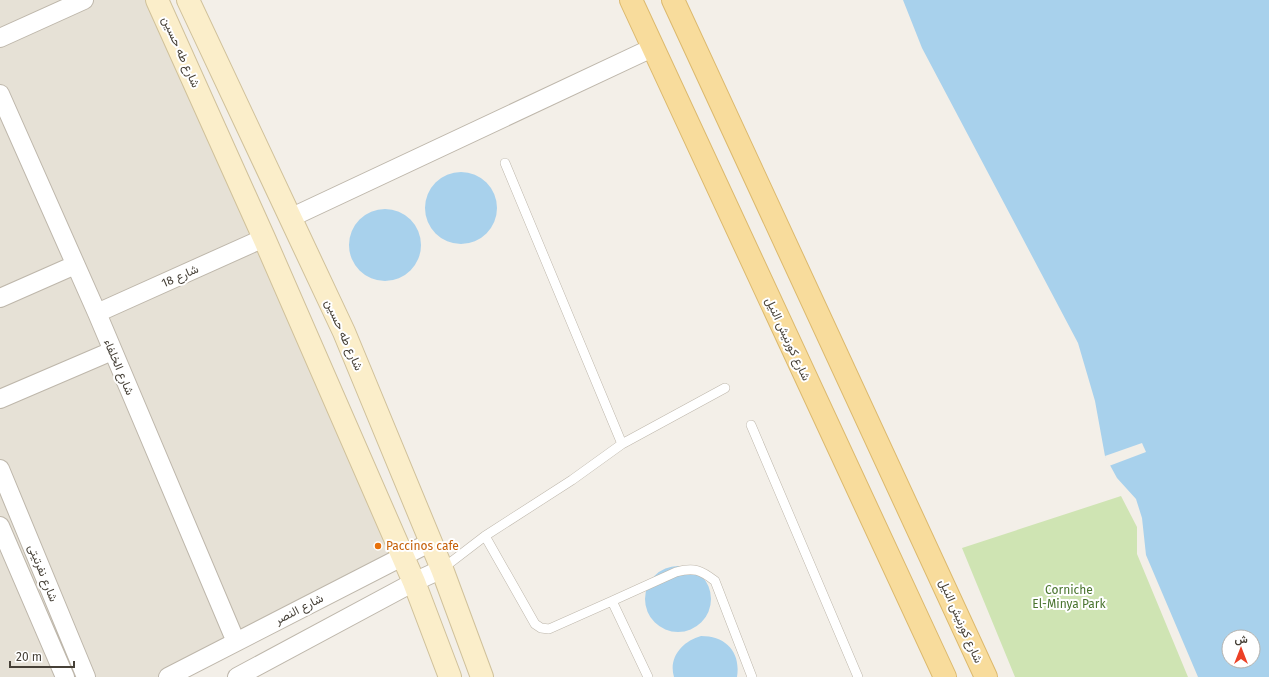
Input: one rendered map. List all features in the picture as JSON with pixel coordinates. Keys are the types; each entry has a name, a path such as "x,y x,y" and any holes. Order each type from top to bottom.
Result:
{"main road":[{"name":"شارع طه حسين","path":"157,0 264,238 414,582 450,677"},
{"name":"شارع طه حسين","path":"188,0 344,332 442,569 482,677"},
{"name":"شارع كورنيش النيل","path":"631,0 945,677"},
{"name":"شارع كورنيش النيل","path":"673,0 986,677"}],"street":[{"path":"0,38 84,0"},
{"path":"290,218 652,48"},
{"name":"شارع الخلفاء","path":"0,94 96,313 236,642"},
{"name":"شارع 18","path":"96,313 264,238"},
{"path":"0,298 75,265"},
{"path":"0,399 112,351"},
{"name":"شارع نفرتيتى","path":"0,469 86,677"},
{"name":"شارع نفرتيتى","path":"0,526 65,677"},
{"name":"شارع النصر","path":"168,677 431,542"},
{"path":"237,677 414,582 442,569"}],"lane":[{"path":"505,163 622,444"},
{"path":"442,569 485,536 572,480 622,444 726,388"},
{"path":"752,425 858,677"},
{"path":"485,536 535,624 541,628 549,629 676,572 688,569 703,571 716,581 752,677"},
{"path":"612,600 648,677"}],"shaded area":[{"path":"0,0 148,0 398,554 161,677 0,677"}],"green space":[{"name":"Corniche El-Minya Park","path":"1121,496 1137,527 1137,554 1188,677 1015,677 962,548"}],"water":[{"path":"903,0 1269,0 1269,677 1198,677 1146,555 1142,518 1136,499 1117,478 1105,456 1095,401 1078,343 922,48"},
{"path":"461,172 481,178 491,188 497,208 491,228 481,238 461,244 441,238 431,228 425,208 431,188 441,178"},
{"path":"385,209 405,215 415,225 421,245 415,265 405,275 385,281 365,275 355,265 349,245 355,225 365,215"},
{"path":"678,566 690,569 701,576 708,587 711,599 708,611 701,622 690,629 678,632 666,629 655,622 648,611 645,599 648,587 655,576 666,569"},
{"path":"701,636 718,639 730,647 737,660 737,677 674,677 673,663 678,651 694,638"}],"pier":[{"path":"1142,443 1146,452 1109,466 1105,456"}],"place":[{"name":"Paccinos cafe","path":"378,546"}]}
